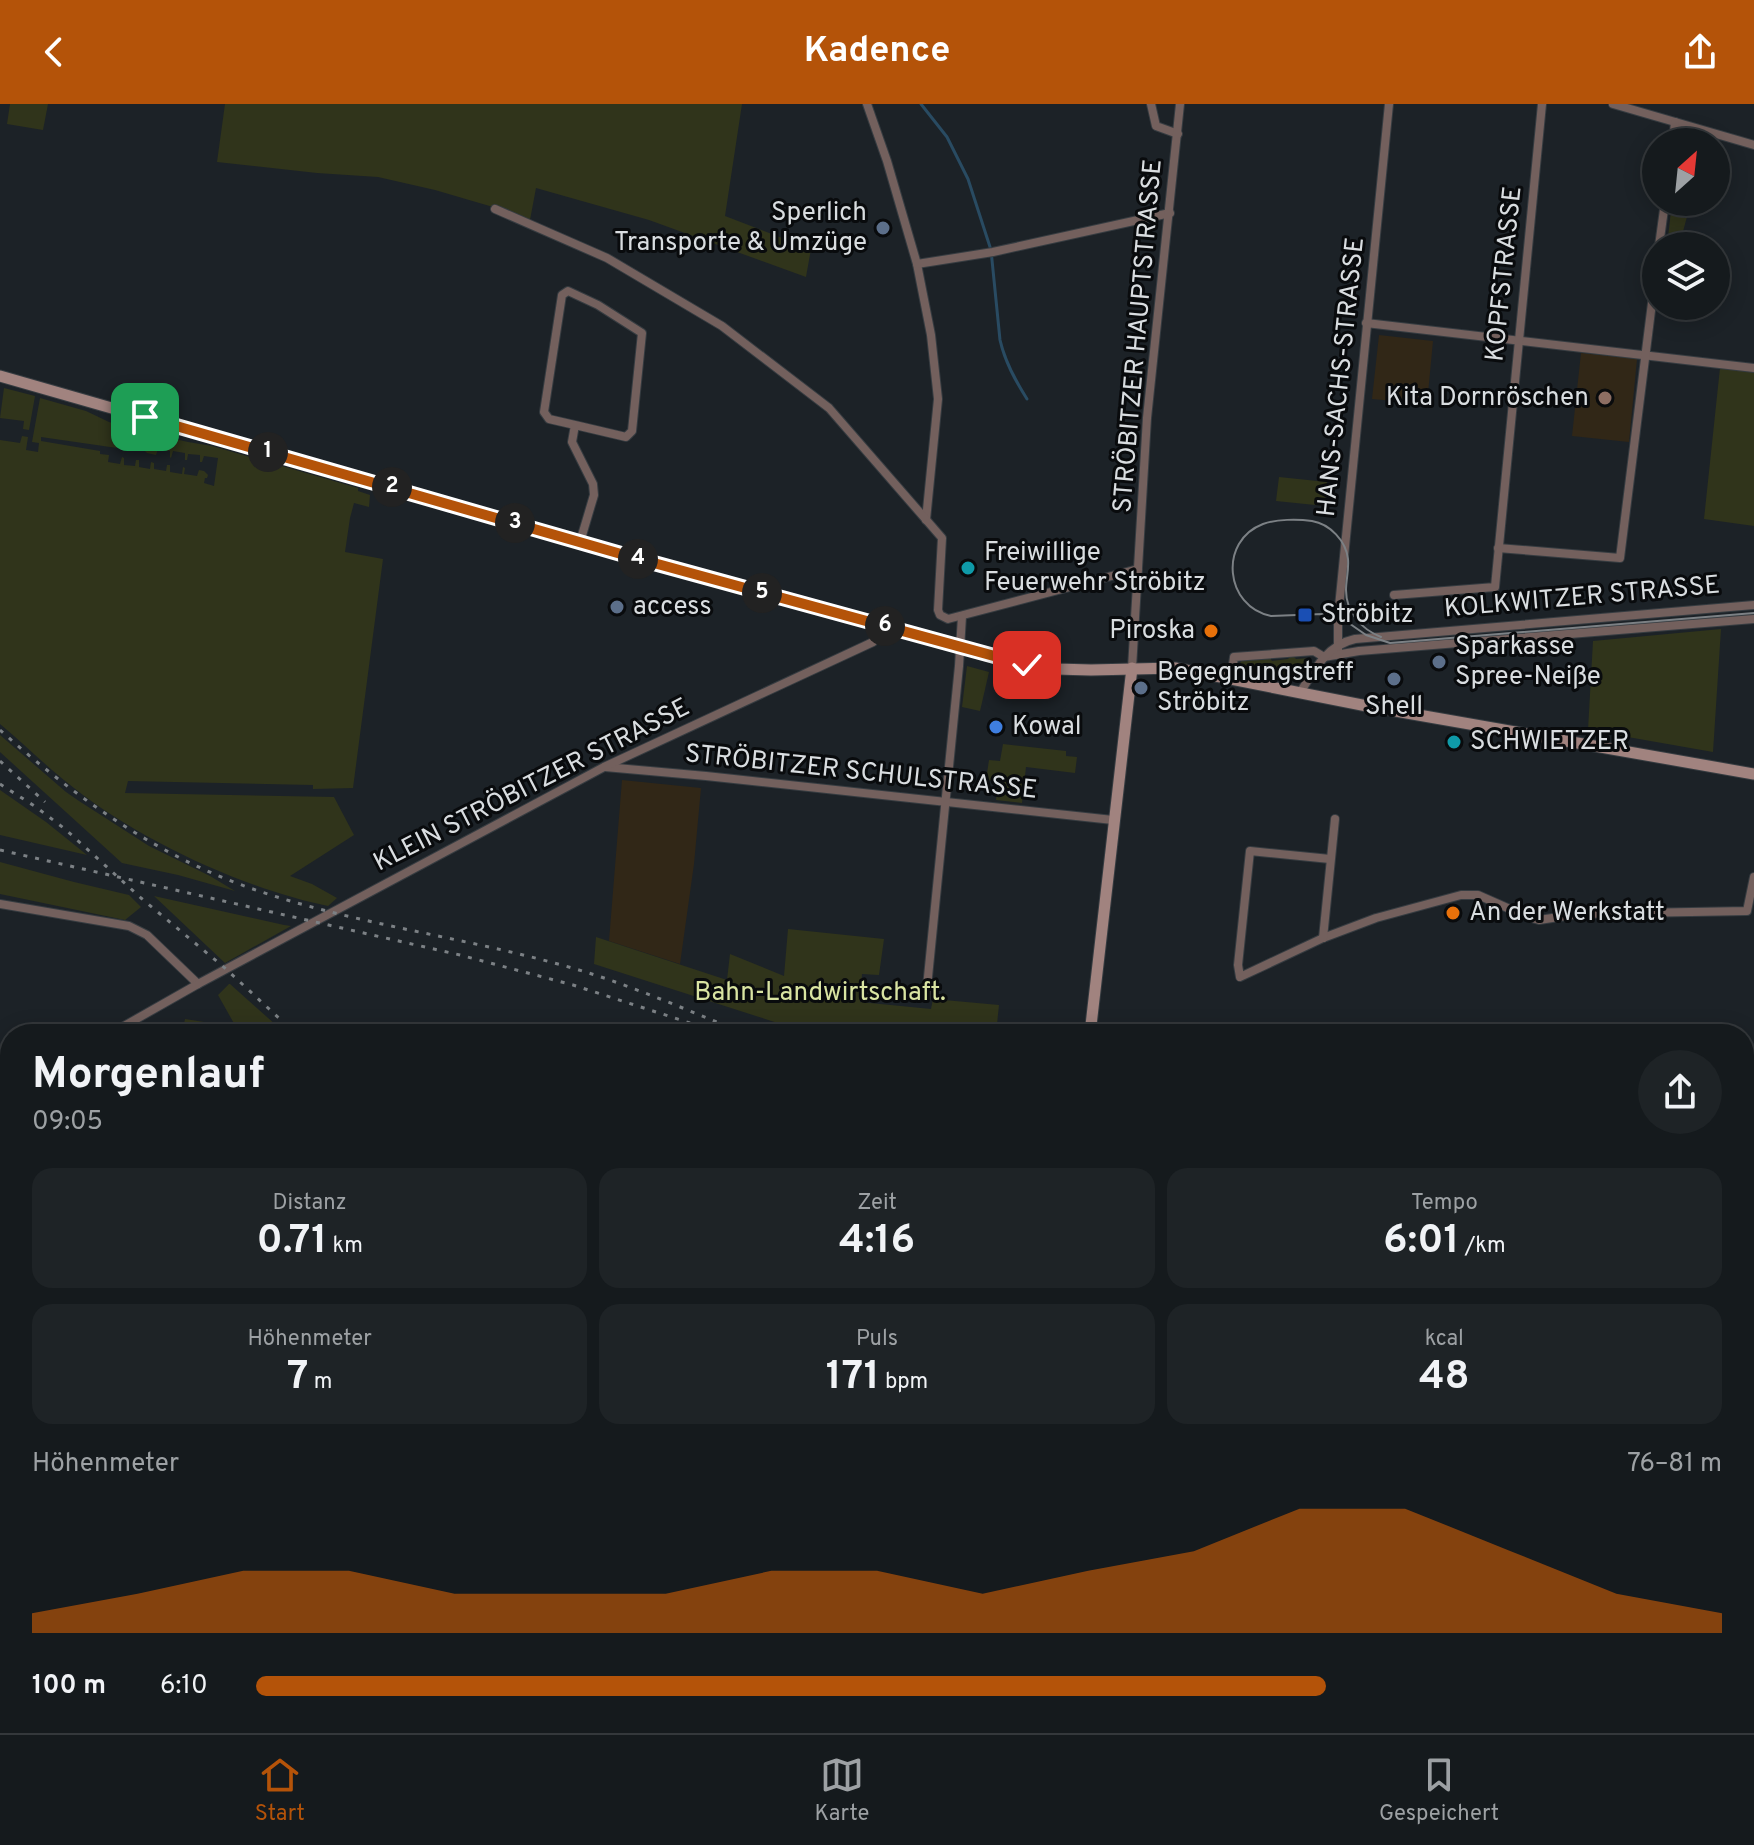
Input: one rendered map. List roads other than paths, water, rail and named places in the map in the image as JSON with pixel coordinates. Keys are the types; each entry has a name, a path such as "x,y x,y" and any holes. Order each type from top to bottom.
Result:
{"main road":[{"path":"0,376 580,542 1027,665 1056,669 1175,668 1754,774"},
{"path":"1091,1024 1132,668"}],"street":[{"path":"867,104 917,264 931,335 938,399 926,520"},
{"path":"1151,104 1156,126 1178,134"},
{"name":"STRÖBITZER HAUPTSTRASSE","path":"1132,668 1147,418 1180,104"},
{"name":"HANS-SACHS-STRASSE","path":"1338,650 1338,617 1389,104"},
{"name":"KOPFSTRASSE","path":"1394,595 1495,587 1542,104"},
{"path":"1613,104 1648,109 1675,122 1754,145"},
{"path":"1674,128 1675,122"},
{"path":"495,209 607,258 722,326 829,408 942,538 940,615 948,619 962,616 1138,569"},
{"path":"917,264 991,252 1170,213"},
{"path":"568,291 598,305 642,333 632,431 626,437 575,425 549,419 544,412 562,295 568,291"},
{"path":"1498,548 1620,558 1650,320"},
{"path":"1366,323 1754,368"},
{"path":"575,425 572,442 593,484 594,495 580,542"},
{"name":"KOLKWITZER STRASSE","path":"1231,679 1234,657 1314,651 1324,657 1347,641 1370,637 1754,605"},
{"path":"926,997 962,616"},
{"name":"KOLKWITZER STRASSE","path":"1338,650 1359,651 1754,619"},
{"name":"KLEIN STRÖBITZER STRASSE","path":"128,1024 604,767 873,642 880,625"},
{"path":"1300,693 1324,657"},
{"name":"STRÖBITZER SCHULSTRASSE","path":"604,767 1113,820"},
{"path":"1323,938 1335,819"},
{"path":"1330,859 1250,851 1238,965 1240,977 1323,938 1376,918 1461,895 1478,895 1539,920 1579,914 1747,911 1754,877"},
{"path":"0,904 129,926 147,935 198,984"}],"waterway":[{"path":"921,104 947,137 968,179 991,250 1002,348 1027,399"}],"tram line":[{"path":"1381,637 1361,624 1352,612 1347,598 1347,552 1340,540 1325,526 1300,520 1268,522 1249,532 1239,544 1234,558 1236,587 1244,600 1256,610 1271,616 1332,615 1366,635 1390,643 1754,613"}],"railway":[{"path":"0,730 112,818 174,855 239,884 317,908 582,971 722,1024"},
{"path":"0,761 45,802"},
{"path":"0,784 65,829 285,1024"},
{"path":"0,850 460,955 573,985 690,1023"}],"place":[{"name":"Sperlich Transporte & Umzüge","path":"883,228"},
{"name":"Kita Dornröschen","path":"1605,398"},
{"name":"Freiwillige Feuerwehr Ströbitz","path":"968,568"},
{"name":"access","path":"617,607"},
{"name":"Ströbitz","path":"1305,615"},
{"name":"Piroska","path":"1211,631"},
{"name":"Sparkasse Spree-Neiße","path":"1439,662"},
{"name":"Shell","path":"1394,679"},
{"name":"Begegnungstreff Ströbitz","path":"1141,688"},
{"name":"Kowal","path":"996,727"},
{"name":"SCHWIETZER","path":"1454,742"},
{"name":"An der Werkstatt","path":"1453,913"}],"park label":[{"name":"Bahn-Landwirtschaft.","path":"820,993"}]}
